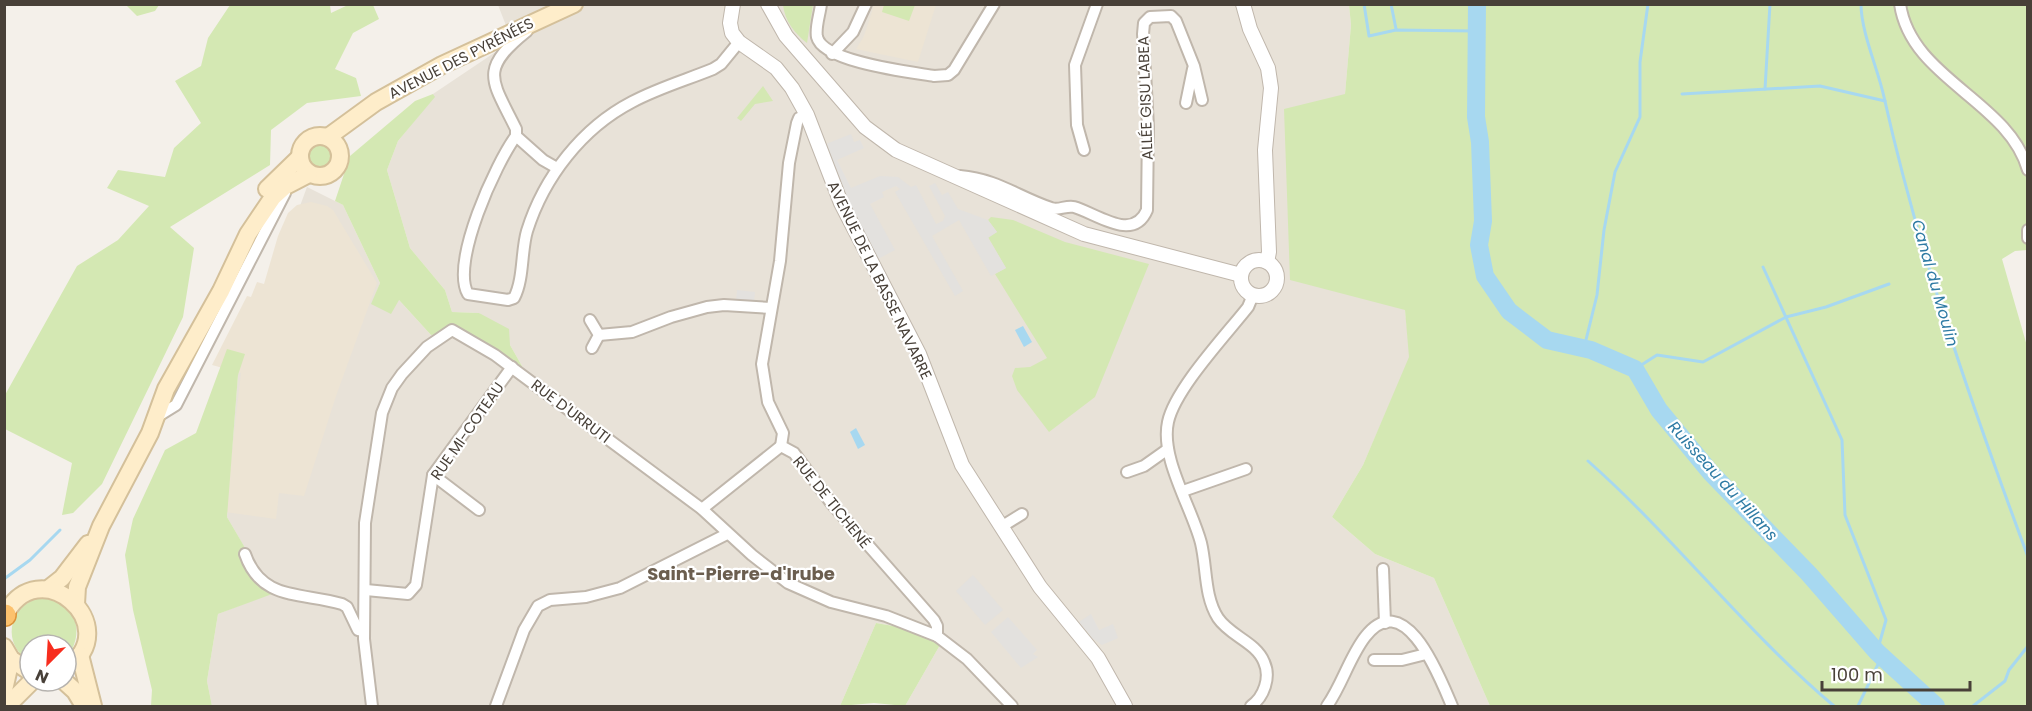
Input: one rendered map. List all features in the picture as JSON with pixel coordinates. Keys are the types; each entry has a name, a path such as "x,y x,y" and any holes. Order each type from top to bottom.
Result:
{"main road":[{"name":"AVENUE DES PYRÉNÉES","path":"333,143 353,121 396,90 548,14 574,4"},
{"path":"317,136 333,143 339,163 331,173 318,177 309,174 299,158 299,152 306,140 317,136"},
{"path":"199,326 207,301 248,217 269,188 299,158"},
{"path":"76,604 77,586 101,526 143,447 166,389 199,326 221,291 263,208 292,182 309,174"},
{"path":"5,616 22,595 48,589 62,578 101,526"},
{"path":"48,589 68,597 84,616 87,629 80,655 93,706"},
{"path":"4,690 8,653"},
{"path":"7,706 20,693"},
{"path":"76,693 84,706"}],"street":[{"path":"821,4 817,37 825,51 934,76 948,75 961,60 994,4"},
{"path":"832,54 848,40 866,4"},
{"path":"1084,150 1077,125 1076,65 1097,4"},
{"path":"1241,275 1246,290 1253,295 1266,294 1275,285 1276,272 1268,257 1264,176 1271,88 1268,68 1250,29 1243,4"},
{"path":"1900,4 1905,28 1918,48 2002,128 2024,156 2028,170"},
{"path":"548,14 502,51 496,65 494,84 516,129 516,136 492,175 474,224 465,288 472,297 514,298 517,292 527,231 547,184 558,168 573,149 610,115 659,89 721,64 739,42 732,33 730,23 735,7"},
{"path":"773,8 786,36 865,127 896,150 1055,222 1103,241 1241,275"},
{"name":"ALLÉE GISU LABEA","path":"952,175 982,177 1054,209 1075,208 1126,226 1143,219 1147,210 1148,127 1143,34 1144,23 1150,17 1171,16 1176,21 1194,66 1202,100"},
{"name":"AVENUE DE LA BASSE NAVARRE","path":"739,42 776,68 792,88 807,115 841,203 919,354 951,442 1001,527 1040,587 1098,658 1125,706"},
{"path":"1186,103 1194,66"},
{"name":"RUE DE TICHENÉ","path":"807,115 799,118 789,163 780,261 762,375 768,402 783,433 781,444 794,453 832,504 934,620 937,626 937,636 968,659 1012,706"},
{"path":"516,136 543,160 558,168"},
{"path":"155,418 167,413 182,395 268,222 292,182"},
{"path":"1055,222 1067,216 1075,208"},
{"path":"2028,231 2028,238"},
{"path":"1241,275 1248,264 1268,257"},
{"path":"1251,706 1259,699 1265,685 1264,662 1256,651 1222,624 1213,608 1201,544 1168,449 1168,422 1175,403 1248,307 1253,295"},
{"path":"590,320 596,343 707,307 734,305 771,308"},
{"name":"RUE D'URRUTI","path":"366,590 365,523 382,412 392,388 427,347 452,330 512,367 702,509 727,534 788,583 831,602 886,616 937,636"},
{"name":"RUE MI-COTEAU","path":"366,590 408,594 413,590 434,475 512,367"},
{"path":"702,509 781,444"},
{"path":"1127,472 1144,466 1168,449"},
{"path":"1182,491 1246,469"},
{"path":"434,475 479,510"},
{"path":"1001,527 1022,514"},
{"path":"496,706 524,630 538,606 550,600 586,597 620,588 727,534"},
{"path":"245,554 251,571 259,580 287,592 342,604 347,608 358,630 364,631"},
{"path":"1383,569 1385,623"},
{"path":"366,590 364,631 372,706"},
{"path":"1327,706 1366,636 1385,623 1397,622 1411,630 1426,654 1452,706"},
{"path":"1374,660 1402,660 1426,654"}],"shaded area":[{"path":"498,5 1349,5 1351,25 1345,94 1405,309 1410,357 1363,465 1332,517 1375,554 1434,578 1490,706 905,706 940,645 905,628 876,623 840,706 212,706 207,681 218,614 271,593 227,517 238,374 307,187 343,205 380,283 372,304 398,299 431,335 461,332 525,371 510,345 479,313 452,312 445,290 410,248 387,170 398,141 434,97 433,94 512,41"},
{"path":"874,5 936,5 918,62 856,49 864,36"},
{"path":"851,134 854,142 860,140 864,148 837,160 851,188 880,176 898,177 911,187 916,185 936,224 943,221 945,216 929,186 935,183 942,195 948,192 958,209 988,220 997,232 988,238 1006,268 991,276 959,220 932,236 963,291 955,296 895,192 900,189 896,186 882,192 884,197 870,204 895,250 878,259 847,200 826,144"},
{"path":"311,202 333,210 377,283 336,396 304,496 279,493 276,519 225,512 241,373 212,365 247,296 251,297 257,282 264,284 278,236 288,213 297,205"},
{"path":"737,290 755,292 754,302 736,301"},
{"path":"973,575 1003,610 985,625 956,591"},
{"path":"1091,614 1099,630 1113,624 1118,638 1102,645 1092,638 1079,622"},
{"path":"1008,617 1037,650 1033,654 1038,657 1021,668 991,632"}],"green space":[{"path":"884,4 915,5 909,21 882,12"},
{"path":"126,5 159,5 155,11 137,16"},
{"path":"230,5 330,5 331,13 348,5 373,5 379,19 353,33 335,69 356,78 361,96 307,103 271,130 270,165 170,227 194,248 183,317 102,484 73,513 62,515 72,463 5,429 5,395 77,266 118,240 149,206 107,188 118,170 165,177 174,148 201,123 175,81 201,66 208,38"},
{"path":"783,5 813,5 807,43 791,26"},
{"path":"1349,5 2027,5 2027,250 2015,251 2002,259 2027,346 2027,706 1490,706 1434,578 1375,554 1332,517 1363,465 1409,357 1405,310 1290,280 1284,109 1345,94 1351,25"},
{"path":"763,86 773,101 755,104 741,121 737,118"},
{"path":"433,94 435,97 398,141 387,170 410,248 445,290 452,312 479,313 509,329 510,345 526,373 461,332 431,335 399,300 391,314 371,304 380,283 343,205 335,201 350,156 415,101"},
{"path":"319,145 328,148 331,157 328,166 319,169 310,166 307,157 310,148"},
{"path":"991,217 1013,220 1065,242 1149,264 1095,397 1049,432 1017,390 1012,376 1015,368 1030,367 1047,358 995,274 1006,268 988,237 997,232 988,220"},
{"path":"227,349 245,354 238,375 227,517 272,594 218,614 207,681 212,706 151,706 152,690 133,610 125,555 133,519 165,450 196,433"},
{"path":"39,598 61,603 74,618 76,633 18,633 18,650 12,637 12,627 20,609"},
{"path":"876,623 905,628 940,645 905,706 874,703 840,706"}],"water":[{"path":"1023,326 1032,342 1024,347 1015,330"},
{"path":"856,428 865,445 858,449 850,432"}],"waterway":[{"path":"1364,4 1369,36 1396,30 1475,31"},
{"path":"1391,4 1396,29"},
{"name":"Ruisseau du Hillans","path":"1477,4 1476,117 1480,142 1483,221 1479,245 1485,276 1509,311 1547,340 1591,350 1635,369 1659,410 1711,473 1809,574 1877,652 1936,706"},
{"path":"1584,348 1597,295 1604,230 1615,172 1640,117 1640,62 1648,4"},
{"path":"1765,89 1770,4"},
{"name":"Canal du Moulin","path":"1861,4 1867,38 1930,272 1967,386 2028,557"},
{"path":"1682,94 1820,86 1885,101"},
{"path":"1763,267 1842,440 1845,515 1886,620 1877,652"},
{"path":"1635,369 1657,355 1703,362 1786,317 1826,307 1889,284"},
{"path":"1588,461 1651,521 1770,647 1834,706"},
{"path":"4,579 30,560 60,530"},
{"path":"1973,706 2005,681 2009,670 2028,646"},
{"path":"1858,706 1882,656"}],"district":[{"name":"Saint-Pierre-d'Irube","path":"741,573"}]}
